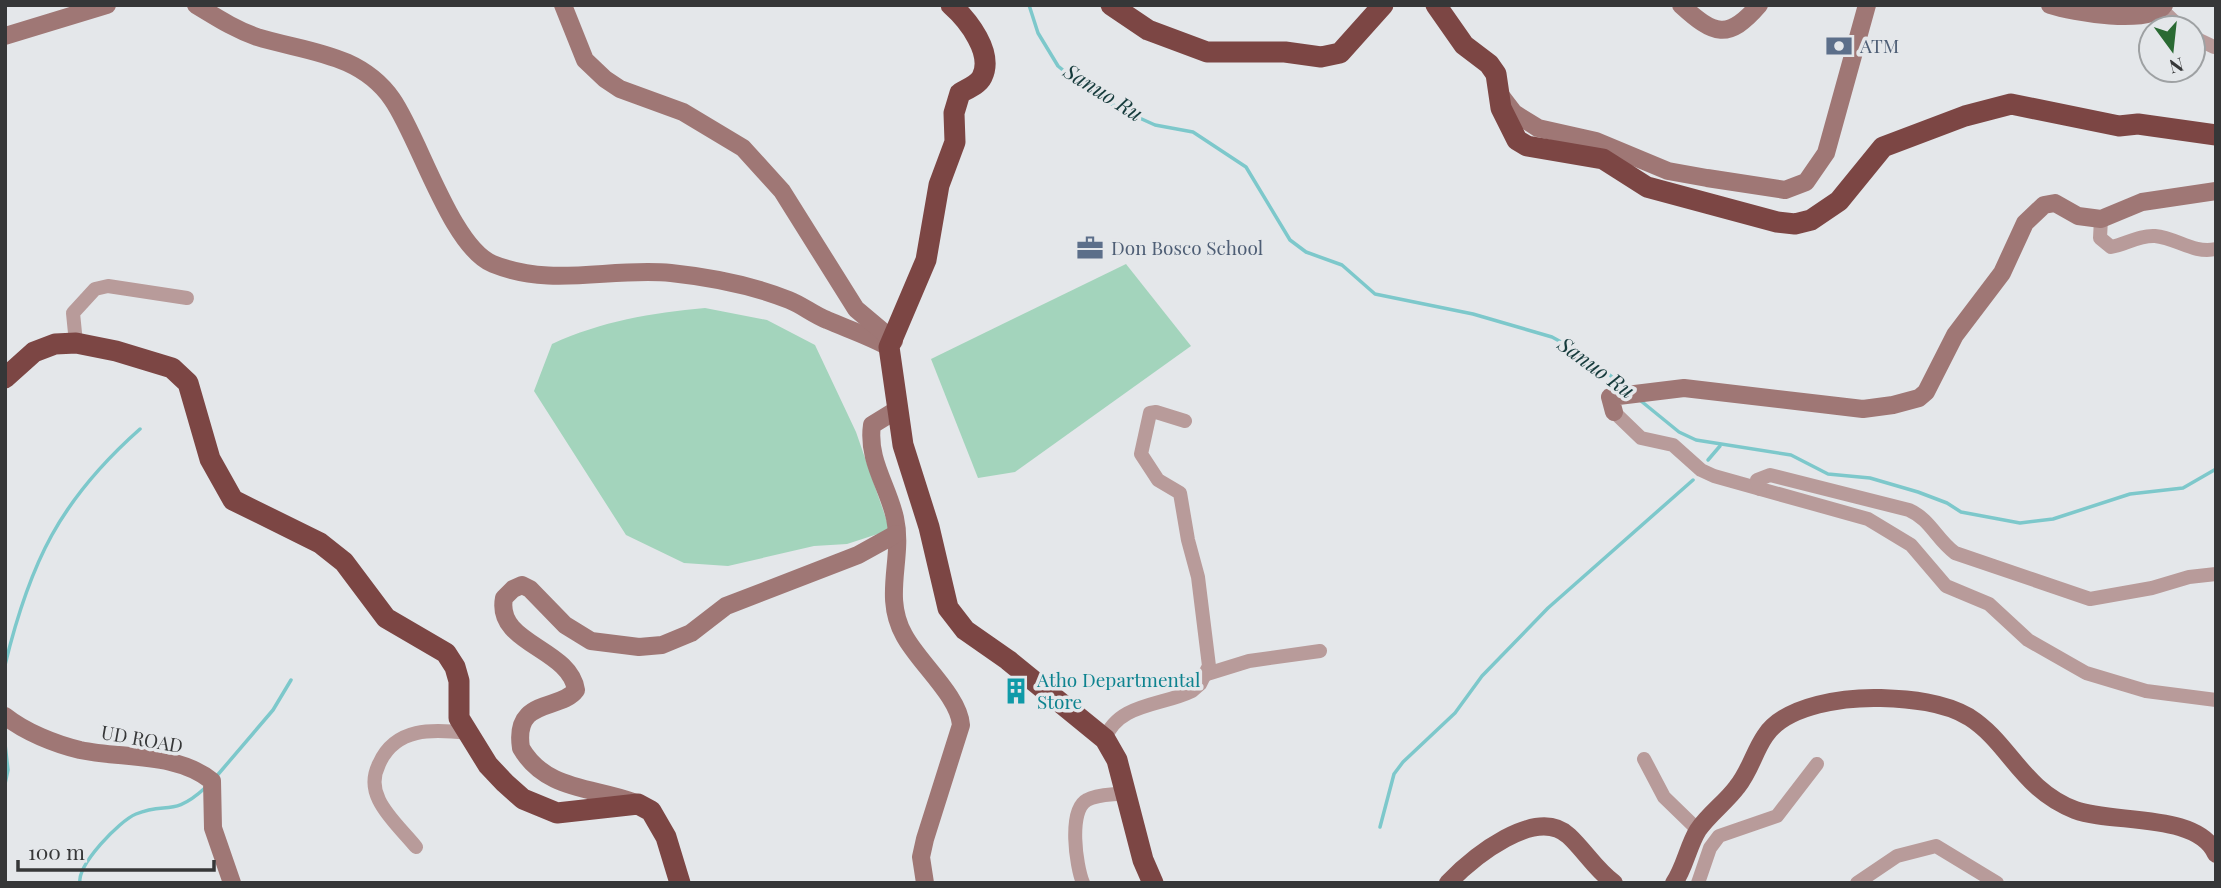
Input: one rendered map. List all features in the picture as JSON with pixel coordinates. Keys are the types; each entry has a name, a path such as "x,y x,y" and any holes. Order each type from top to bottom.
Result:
{"highway":[{"path":"951,5 966,19 979,43 984,59 983,75 979,81 960,93 954,113 955,142 939,185 926,260 892,344 903,445 929,527 948,608 965,630 1008,660 1105,739 1117,761 1143,860 1153,883"},
{"path":"1111,5 1148,30 1207,52 1285,52 1321,57 1340,53 1383,5"},
{"path":"1436,5 1464,45 1489,64 1496,74 1501,108 1517,140 1527,146 1603,159 1647,187 1777,222 1795,224 1811,220 1839,201 1883,148 1965,116 2011,103 2119,126 2138,124 2216,135"},
{"path":"5,378 34,352 55,344 76,344 142,358 172,368 188,383 211,459 233,500 320,543 344,562 386,618 446,653 455,667 459,718 488,765 505,783 523,799 539,808 557,813 638,804 651,811 659,821 680,883"}],"main road":[{"path":"1674,883 1698,830 1736,789 1764,737 1775,725 1824,702 1902,699 1949,708 1983,728 2026,777 2057,802 2091,815 2148,821 2190,831 2206,840 2216,854"},
{"path":"1448,883 1465,866 1507,837 1536,826 1554,826 1568,835 1614,883"}],"street":[{"path":"5,36 107,5"},
{"path":"196,5 224,24 255,36 325,52 365,71 392,99 454,220 479,254 491,263 558,279 625,272 671,273 718,281 790,300 892,344"},
{"path":"563,5 585,60 605,79 620,89 683,112 743,148 782,191 856,309 892,344"},
{"path":"1681,5 1707,27 1731,31 1742,24 1759,5"},
{"path":"1498,93 1514,113 1538,128 1596,141 1668,171 1755,183 1773,190 1797,187 1815,174 1826,153 1867,5"},
{"path":"2050,5 2146,16 2160,7"},
{"path":"2216,191 2142,202 2101,219 2078,216 2055,203 2034,212 2025,223 2002,273 1955,335 1926,392 1919,398 1894,405 1863,408 1684,388 1610,397 1614,412 1641,438 1673,445 1701,470 1868,519 1911,545 1946,586 1989,604 2028,640 2085,673 2157,693 2216,700"},
{"path":"2101,219 2100,238 2111,247 2157,236 2196,249 2216,249"},
{"path":"76,344 72,313 95,289 108,286 187,298"},
{"path":"898,409 872,425 870,437 874,459 896,521 892,592 894,611 903,634 961,716 961,725 921,857 925,883"},
{"path":"1105,739 1109,726 1124,715 1146,705 1182,696 1200,684 1207,674 1208,654 1198,577 1188,540 1183,500 1180,493 1158,480 1141,454 1150,413 1156,412 1185,421"},
{"path":"1760,489 1757,480 1770,475 1909,510 1928,522 1946,547 1955,553 2090,599 2152,588 2189,577 2216,575"},
{"path":"638,804 553,779 539,771 520,748 521,727 528,717 539,706 573,694 576,690 572,677 565,668 514,630 505,619 504,598 522,585 530,589 565,625 591,641 639,647 662,645 680,640 726,606 858,555 896,534"},
{"path":"1207,674 1249,661 1320,651"},
{"name":"UD ROAD","path":"5,716 48,740 80,750 143,758 202,774 212,781 213,828 232,883"},
{"path":"416,847 379,802 373,786 377,768 384,753 398,740 415,732 440,730 467,733"},
{"path":"1644,759 1664,797 1698,830"},
{"path":"1698,883 1714,841 1726,833 1777,816 1817,764"},
{"path":"1083,883 1075,850 1077,813 1089,798 1125,793"},
{"path":"1857,883 1897,856 1936,846 1997,883"}],"green space":[{"path":"1126,264 1191,346 1015,472 978,478 931,359"},
{"path":"705,308 767,320 815,345 856,432 890,530 847,544 814,546 728,566 684,563 626,535 534,391 552,344 589,329 627,319"}],"waterway":[{"name":"Sanuo Ru","path":"1029,5 1038,33 1058,66 1087,90 1124,111 1155,125 1193,132 1246,167 1290,240 1306,252 1342,265 1375,294 1473,314 1552,337 1585,355 1627,389"},
{"name":"Sanuo Ru","path":"1641,401 1679,432 1696,440 1791,455 1828,474 1870,478 1918,492 1947,503 1961,512 2020,523 2053,519 2130,494 2183,488 2216,469"},
{"path":"5,665 25,595 52,535 89,481 140,429"},
{"path":"1708,460 1720,446"},
{"path":"1380,827 1394,774 1403,762 1455,713 1482,676 1548,608 1693,480"},
{"path":"215,778 273,710 291,680"},
{"path":"5,744 8,770 5,784"},
{"path":"80,883 81,875 92,855 110,834 129,818 147,810 185,803 205,788"}],"place":[{"name":"ATM","path":"1839,46"},
{"name":"Don Bosco School","path":"1090,248"},
{"name":"Atho Departmental Store","path":"1016,691"}]}
